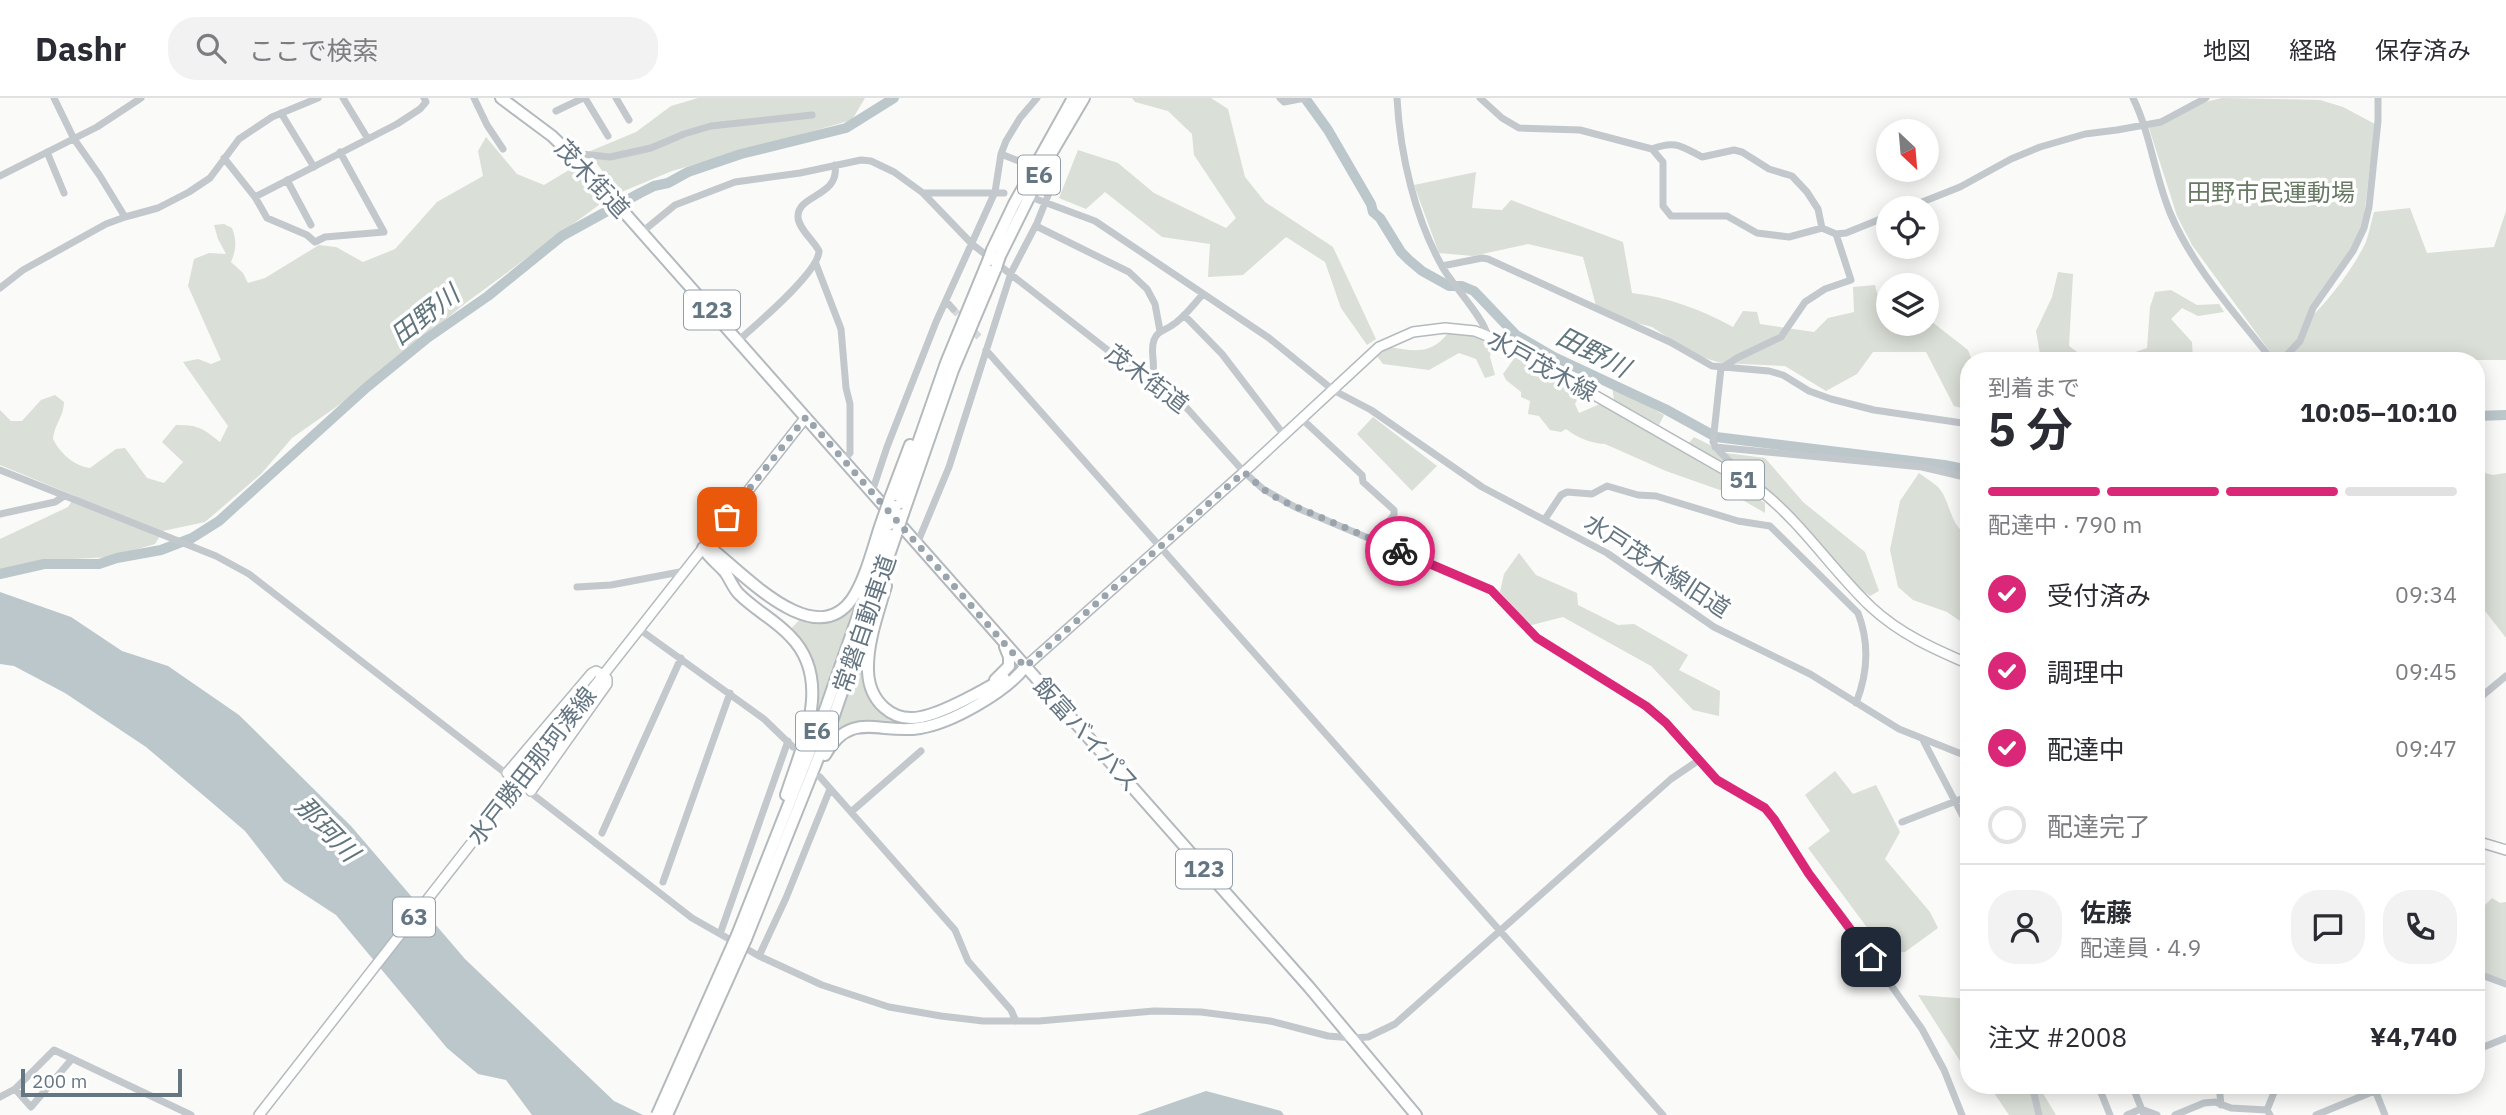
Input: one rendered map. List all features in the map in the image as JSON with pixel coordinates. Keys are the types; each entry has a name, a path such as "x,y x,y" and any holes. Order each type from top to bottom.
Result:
{"highway":[{"name":"茂木街道","path":"501,98 530,118 570,153 642,232"},
{"name":"E6","path":"994,262 1019,194 1073,98"},
{"name":"E6","path":"899,509 957,323 980,280 994,262 1048,159 1084,98"},
{"name":"飯富バイパス","path":"642,232 1353,1038 1416,1115"},
{"path":"994,262 892,528 869,653 869,679 873,694 887,711 899,717 912,718 932,714 1025,667"},
{"path":"703,548 713,550 796,612 821,618 840,611 852,598 892,528 899,509"},
{"name":"常磐自動車道","path":"667,1115 749,919 892,528"},
{"path":"703,548 708,557 724,571 739,594 792,637 804,656 812,683 812,705 807,728 749,919"},
{"path":"988,687 1009,667 1009,657 1001,640"},
{"path":"749,919 776,876 825,755 836,739 855,728 871,726 917,729 945,720 978,704 1019,675 1025,667"},
{"name":"常磐自動車道","path":"657,1115 742,937"}],"main road":[{"name":"水戸茂木線","path":"1025,667 1244,472 1369,355 1399,336 1429,328 1462,328 1487,335 1740,478 1790,515 1854,589 1885,619 1927,646 1960,660"},
{"name":"水戸勝田那珂湊線","path":"259,1115 806,417"},
{"path":"507,773 592,673 596,671 603,675 607,684 531,791"},
{"path":"2485,844 2506,850"}],"street":[{"path":"54,98 74,139 125,216"},
{"path":"0,176 74,139 141,98"},
{"path":"0,288 23,270 125,216 158,208 189,192 210,178 239,139 281,113 318,98"},
{"path":"343,98 368,139"},
{"path":"255,197 420,109 426,102 424,98"},
{"path":"474,98 503,149"},
{"path":"556,111 584,98 608,136"},
{"path":"616,98 629,120"},
{"path":"872,493 887,447 946,301 995,192 1001,155 1010,132 1037,98"},
{"path":"1280,98 1284,102 1304,98"},
{"path":"1398,98 1400,137 1411,186 1442,266 1483,322 1487,335"},
{"path":"1480,98 1502,118 1519,128 1580,130 1652,149 1660,156 1664,169 1663,206 1671,216 1727,216 1757,233 1789,237 1822,228 1836,234 1846,233 1876,221"},
{"path":"2133,98 2164,196 2189,252 2266,352"},
{"path":"1937,196 2040,147 2085,134 2161,122 2206,98"},
{"path":"2290,352 2300,341 2313,308 2353,251 2364,228 2369,208 2378,98"},
{"path":"281,113 314,167"},
{"path":"570,153 610,157 651,148 711,126 812,115"},
{"path":"1652,149 1667,143 1676,144 1702,157 1734,150 1742,152 1769,169 1792,176 1799,182 1818,209 1822,228"},
{"path":"47,152 64,193"},
{"path":"224,158 255,197 267,218 307,235 315,242 325,237 384,232 340,152"},
{"path":"1001,155 1024,163"},
{"name":"茂木街道","path":"642,232 681,202 735,182 853,161 871,161 894,172 923,193 972,244 1128,366 1176,396 1244,472 1263,489 1280,500 1491,590 1537,638 1656,715 1717,780 1757,802 1774,819 1809,874 1922,1029 1940,1062 1962,1115"},
{"path":"739,340 816,264 819,251 800,223 798,214 802,206 831,185 836,176 835,165"},
{"path":"916,544 949,467 1011,273 1036,226 1057,173"},
{"path":"288,180 311,225"},
{"path":"923,193 1004,193"},
{"name":"水戸茂木線旧道","path":"1036,199 1095,220 1269,338 1333,390 1371,410 1482,487 1607,553 1714,627 1810,674 1899,729 1960,754"},
{"path":"1036,226 1129,271 1147,289 1155,304 1160,331"},
{"path":"1721,368 1781,337 1805,302 1825,289 1850,280 1836,234"},
{"path":"1442,266 1488,259 1671,342 1697,360 1721,368 1769,371 1783,375 1809,391 1874,410 1960,423"},
{"path":"816,264 841,329 850,404 849,453 843,460"},
{"path":"1150,379 1154,372 1153,343 1160,331 1184,315 1203,294"},
{"path":"946,301 953,309"},
{"path":"1184,315 1222,354 1284,435"},
{"path":"979,337 1662,1115"},
{"path":"1721,368 1714,441 1725,460 1741,473 1740,478"},
{"path":"1301,419 1362,475 1363,482 1394,510 1394,515 1374,539"},
{"path":"1714,441 1922,467 1960,476"},
{"path":"0,470 216,556 256,579 692,918 759,956 822,985 889,1007 941,1016 983,1021 1016,1021 1154,1011 1201,1012 1270,1021 1328,1036 1368,1037 1395,1024 1671,779 1699,760"},
{"path":"1545,519 1561,495 1567,492 1592,494 1607,486 1667,499 1738,522 1770,526 1858,613 1865,632 1866,667 1865,680 1856,703"},
{"path":"0,514 55,502 64,496"},
{"path":"578,587 611,585 685,571"},
{"path":"639,629 730,693 764,719 790,744 720,933"},
{"path":"602,833 681,658"},
{"path":"2485,694 2506,676"},
{"path":"663,882 730,693"},
{"path":"1923,740 1960,808"},
{"path":"851,812 921,751"},
{"path":"820,777 955,930 968,961 1011,1010 1016,1021"},
{"path":"759,956 786,898 830,789"},
{"path":"1902,822 1960,800"},
{"path":"2485,976 2506,984"},
{"path":"2485,1046 2506,1038"},
{"path":"0,1097 15,1089 54,1050 191,1115"},
{"path":"15,1089 31,1107 71,1060"},
{"path":"2034,1094 2039,1115"},
{"path":"2102,1094 2110,1115"},
{"path":"2136,1094 2143,1112"},
{"path":"2220,1094 2221,1105"},
{"path":"2175,1115 2204,1103 2215,1102 2269,1112 2274,1094"},
{"path":"2316,1115 2361,1094"},
{"path":"2376,1094 2385,1115"},
{"path":"2127,1115 2143,1112 2157,1115"}],"green space":[{"path":"698,98 865,98 852,120 672,171 619,193 588,152 636,132 671,106"},
{"path":"1132,98 1211,98 1228,109 1245,177 1265,202 1333,247 1376,339 1367,345 1341,308 1325,262 1286,237 1243,275 1208,277 1210,244 1162,237 1105,192 1086,209 1059,198 1078,150 1118,163 1154,193 1226,228 1236,218 1194,155 1192,134 1168,111 1135,102"},
{"name":"田野市民運動場","path":"2222,98 2320,100 2343,107 2375,124 2363,224 2356,241 2306,322 2330,296 2360,254 2374,212 2410,208 2427,253 2494,247 2506,211 2506,360 2485,360 2485,352 2270,352 2192,245 2177,216 2149,128 2197,104"},
{"path":"486,137 517,174 544,185 574,167 603,202 467,302 346,400 292,438 261,474 205,522 163,531 155,544 111,557 35,561 0,572 0,539 68,507 75,496 0,465 0,410 11,421 22,421 41,400 55,395 64,402 53,439 68,458 78,465 90,468 116,449 125,448 147,478 164,483 183,462 162,442 176,425 200,428 220,442 228,426 183,362 198,359 211,364 221,360 188,286 194,259 209,253 226,254 214,225 224,224 232,228 235,245 231,262 243,273 248,283 265,278 319,245 336,247 363,262 395,249 437,202 483,176 478,151"},
{"path":"1476,172 1472,208 1502,210 1511,200 1623,242 1632,293 1684,305 1733,327 1743,311 1757,312 1760,324 1814,332 1828,318 1854,312 1853,287 1875,285 1876,336 1939,336 1939,327 1968,350 1969,352 1960,352 1960,408 1954,406 1926,352 1873,352 1857,374 1826,391 1785,366 1721,363 1695,355 1652,327 1598,313 1583,257 1528,244 1473,256 1439,253 1414,185"},
{"path":"2058,272 2073,274 2069,346 2077,352 2040,352 2036,331 2052,297"},
{"path":"2171,290 2197,305 2219,304 2224,312 2198,316 2182,308 2171,319 2192,342 2193,352 2136,352 2147,348 2150,307 2155,292"},
{"path":"1448,333 1467,334 1492,343 1490,357 1495,375 1485,378 1476,359 1459,353 1429,370 1383,364 1377,356 1390,347 1407,350 1429,348"},
{"path":"1516,356 1580,393 1575,404 1579,413 1600,404 1732,481 1765,503 1765,513 1734,495 1666,471 1605,444 1584,440 1566,429 1561,432 1550,430 1539,416 1528,414 1530,401 1521,397 1521,392 1506,380 1503,374"},
{"path":"1612,386 1664,415 1659,425 1614,400"},
{"path":"1373,417 1437,466 1412,491 1357,434"},
{"path":"1694,437 1726,453 1765,458 1803,502 1865,552 1879,591 1870,596 1855,584 1778,499 1756,481 1688,444"},
{"path":"1919,473 1938,487 1946,499 1960,529 1960,621 1947,612 1913,600 1898,587 1890,550 1900,501"},
{"path":"2485,473 2506,473 2506,638 2485,611"},
{"path":"1519,553 1536,575 1577,593 1578,605 1618,625 1634,624 1688,655 1679,670 1720,691 1719,716 1693,710 1651,666 1563,617 1528,626 1500,592 1504,574"},
{"path":"859,593 799,767 815,695 790,630 801,618 815,621"},
{"path":"872,624 865,674 896,719 938,712 942,719 915,726 861,723 841,730 831,738"},
{"path":"1835,771 1853,794 1876,785 1900,832 1885,859 1930,912 1938,928 1905,952 1886,953 1808,848 1830,831 1805,795"},
{"path":"2492,898 2500,903 2506,902 2506,980 2485,973 2485,905"},
{"path":"1918,995 1960,998 1960,1061"},
{"path":"1995,1094 2043,1094 2056,1115 2009,1115"}],"water":[{"name":"那珂川","path":"0,592 71,617 122,651 168,666 239,715 351,826 465,959 614,1101 643,1115 532,1115 506,1080 478,1074 447,1048 336,915 284,881 245,831 146,747 65,693 14,666 0,664"},
{"path":"1206,1091 1281,1111 1284,1115 1137,1115"}],"waterway":[{"name":"田野川","path":"0,574 44,564 99,564 161,550 192,538 219,521 367,387 426,339 488,296 562,236 654,186 741,154 846,128 894,98"},
{"name":"田野川","path":"1305,98 1328,130 1373,212 1380,218 1401,252 1422,271 1449,286 1462,286 1474,291 1516,335 1554,357 1665,409 1716,437 1960,468"},
{"name":"田野川","path":"2485,416 2506,415"}],"tunnel":[{"path":"953,309 979,337"}],"way so far":[{"path":"727,517 806,417 1025,667 1244,472 1280,500 1400,551"}],"route":[{"path":"1400,551 1491,590 1529,631 1547,646 1646,706 1666,723 1717,780 1765,808 1825,897 1871,957"}]}
